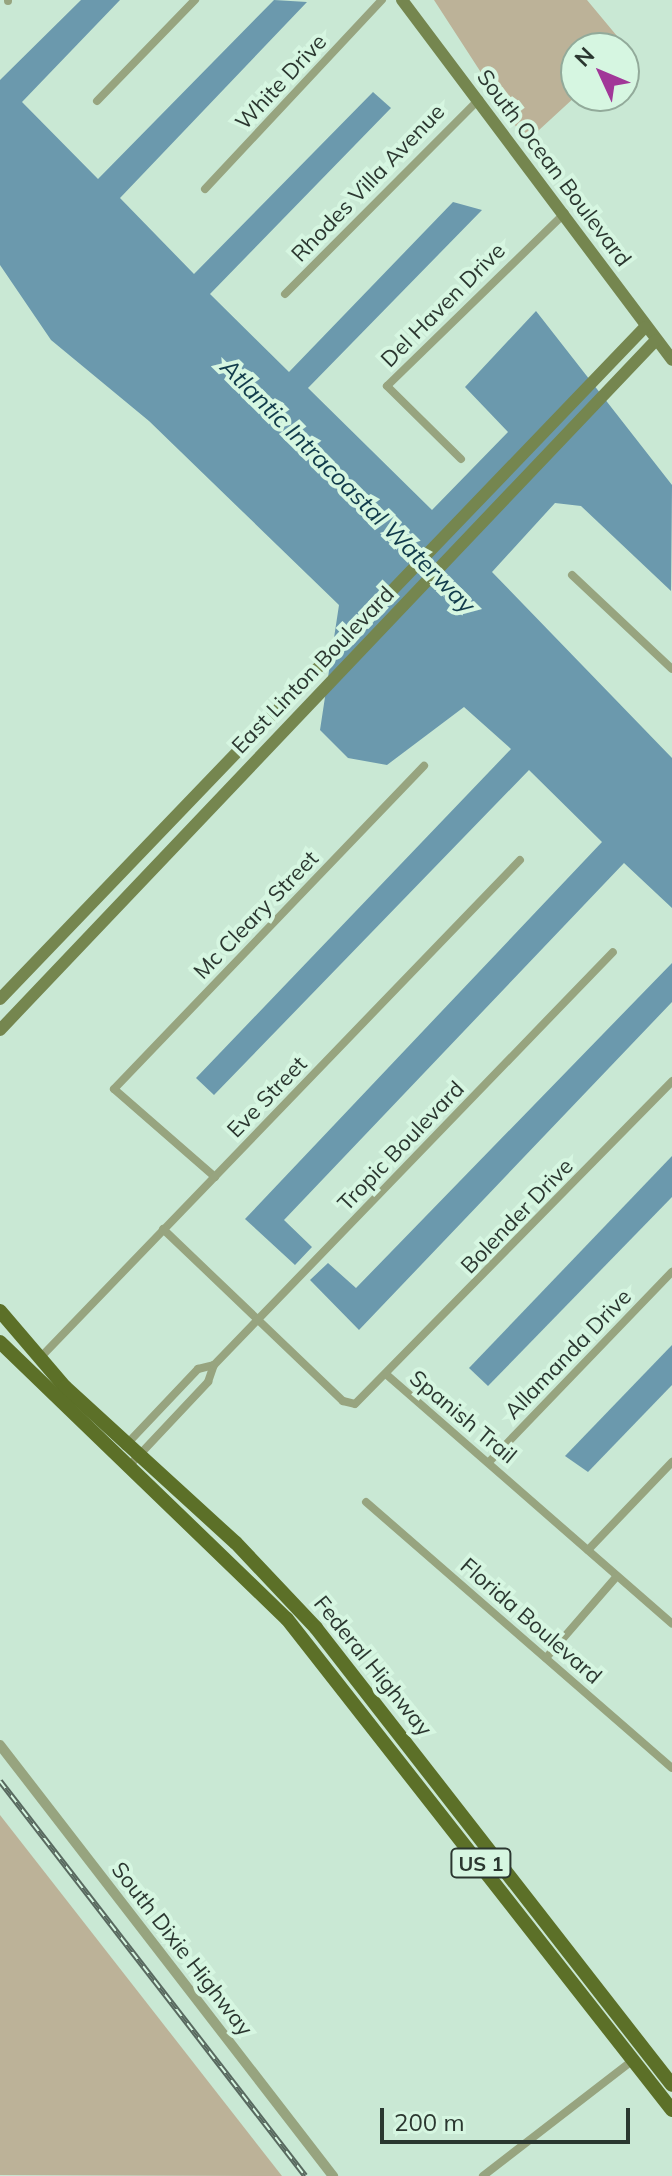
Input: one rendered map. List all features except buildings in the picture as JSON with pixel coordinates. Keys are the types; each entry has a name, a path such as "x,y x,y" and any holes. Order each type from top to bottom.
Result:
{"main road":[{"name":"South Ocean Boulevard","path":"402,0 565,213 645,327 672,360"},
{"name":"East Linton Boulevard","path":"0,999 645,327"},
{"name":"East Linton Boulevard","path":"0,1030 656,340"},
{"path":"92,904 107,917"},
{"name":"Federal Highway","path":"0,1311 39,1359 126,1445 133,1462 259,1588 672,2110"},
{"name":"Federal Highway","path":"0,1342 115,1457 133,1462 280,1589 672,2085"},
{"path":"259,1588 280,1589"}],"street":[{"path":"97,101 195,0"},
{"name":"White Drive","path":"205,189 382,0"},
{"name":"Rhodes Villa Avenue","path":"285,294 479,99"},
{"name":"Del Haven Drive","path":"461,459 387,386 565,213"},
{"path":"572,575 668,673 672,669"},
{"name":"Mc Cleary Street","path":"215,1177 114,1089 424,766"},
{"name":"Eve Street","path":"39,1359 520,860"},
{"name":"Tropic Boulevard","path":"133,1462 208,1382 214,1365 613,952"},
{"name":"Bolender Drive","path":"387,1375 672,1081"},
{"name":"Spanish Trail","path":"163,1229 343,1401 361,1402 387,1375 672,1624"},
{"name":"Allamanda Drive","path":"489,1462 672,1272"},
{"name":"Tropic Boulevard","path":"115,1457 198,1369 214,1365"},
{"path":"588,1550 672,1462"},
{"name":"Florida Boulevard","path":"366,1502 672,1768"},
{"path":"546,1658 617,1576"},
{"name":"South Dixie Highway","path":"0,1745 333,2176"},
{"path":"483,2176 633,2060"}],"shaded area":[{"path":"434,0 587,0 614,32 560,32 560,111 526,142"},
{"path":"0,1815 282,2176 0,2175"}],"water":[{"name":"Atlantic Intracoastal Waterway","path":"81,0 120,0 22,102 98,179 274,0 307,2 120,198 194,274 373,92 391,108 210,294 289,372 453,202 482,210 308,388 432,510 508,432 465,387 536,311 672,485 671,591 581,506 555,503 492,572 672,758 672,908 624,863 284,1220 312,1247 295,1265 245,1219 602,842 529,770 214,1095 196,1078 511,749 464,707 387,765 348,758 320,730 339,605 149,421 51,340 0,265 0,80"},
{"path":"672,963 672,1002 359,1330 310,1280 328,1263 356,1288"},
{"path":"672,1156 672,1197 488,1386 469,1368"},
{"path":"672,1345 672,1385 588,1472 565,1456"}],"railway":[{"path":"0,1781 305,2176"}]}
